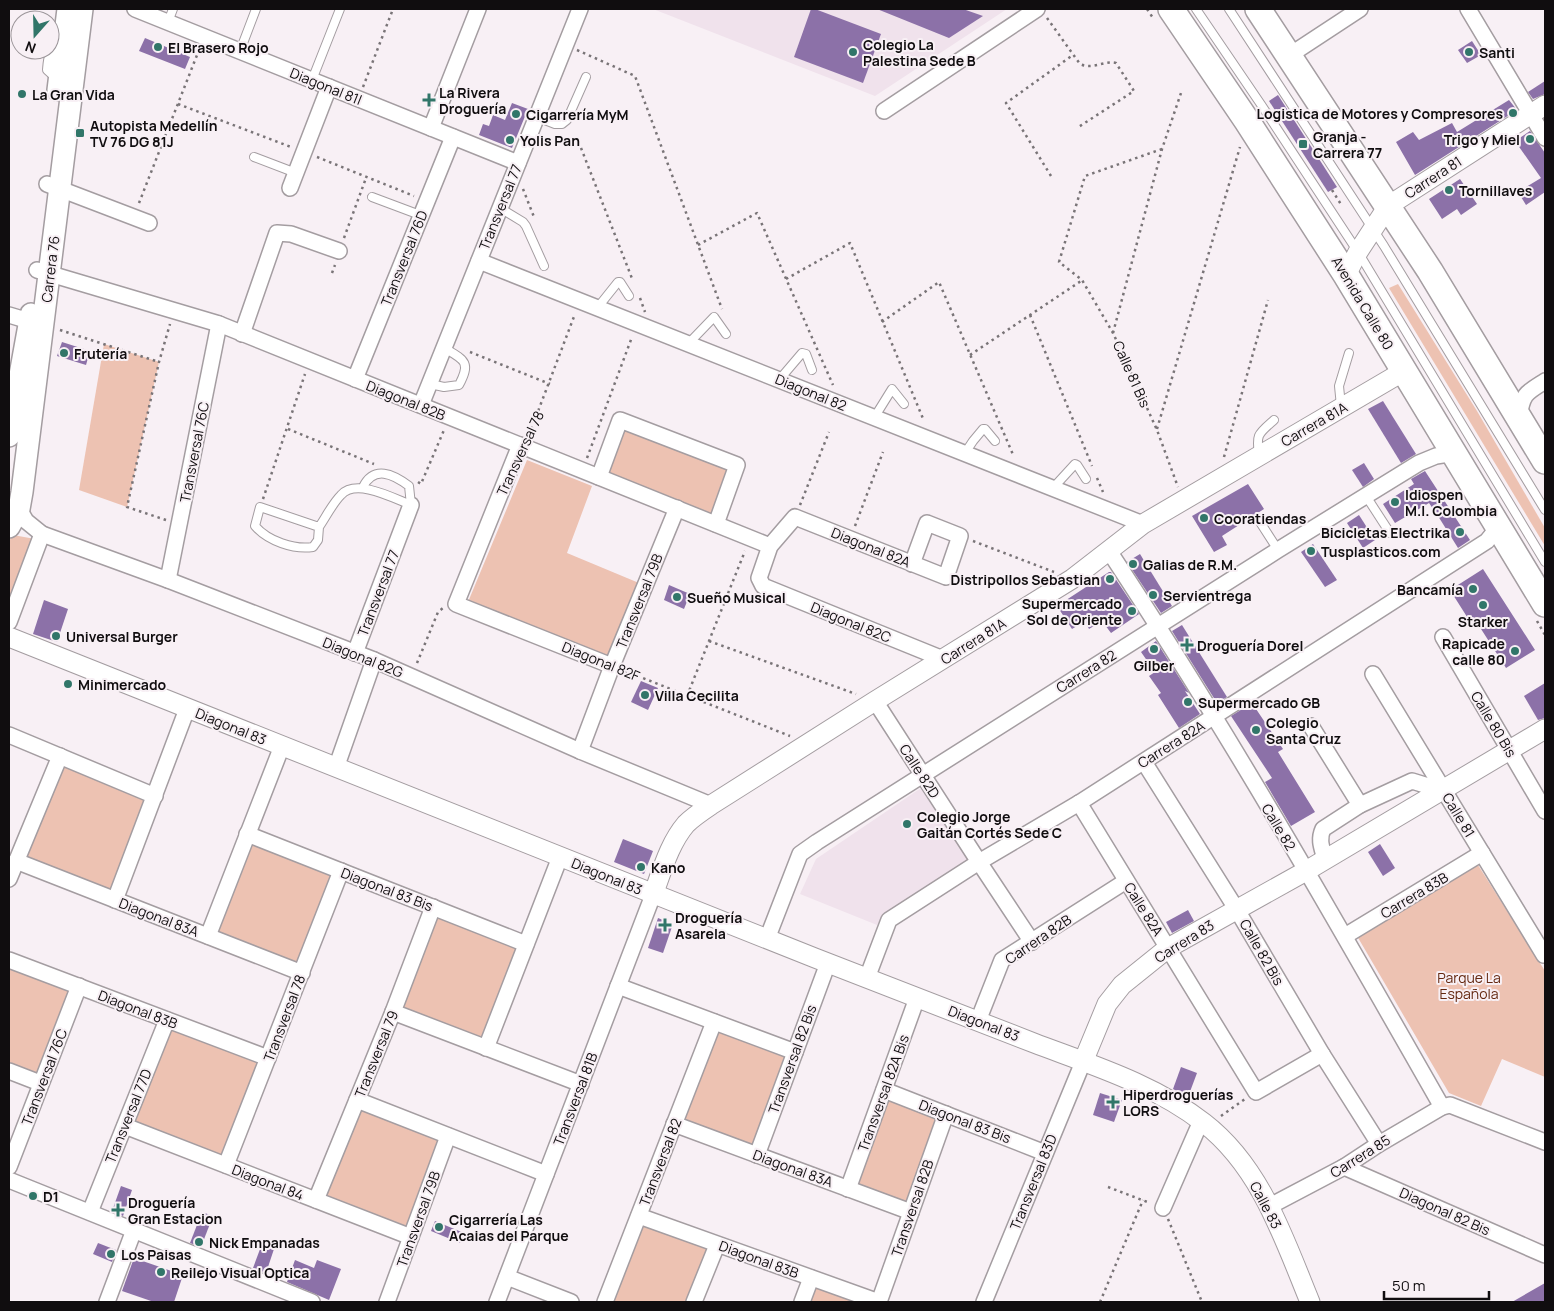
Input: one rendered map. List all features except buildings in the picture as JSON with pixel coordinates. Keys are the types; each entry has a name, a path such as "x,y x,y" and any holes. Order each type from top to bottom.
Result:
{"highway":[{"name":"Avenida Calle 80","path":"1171,9 1247,121 1346,275 1545,604"},
{"path":"1258,9 1290,55 1430,271 1545,461"}],"main road":[{"name":"Carrera 76","path":"14,518 42,324 44,272 53,187 59,80 62,44 68,9"},
{"name":"Carrera 76","path":"53,187 82,9"},
{"name":"Carrera 76","path":"10,427 42,324"}],"street":[{"name":"Diagonal 81I","path":"135,9 170,16 204,37 518,163"},
{"path":"431,128 478,9"},
{"name":"Transversal 77","path":"421,405 580,9"},
{"path":"1290,55 1360,9"},
{"path":"1468,9 1538,109 1545,138"},
{"path":"884,111 1042,13"},
{"path":"290,188 329,87"},
{"name":"Carrera 81","path":"1346,275 1372,228 1388,206 1538,109"},
{"name":"Transversal 76D","path":"355,379 453,137"},
{"path":"53,187 149,224"},
{"path":"242,334 277,233 290,234 339,251"},
{"name":"Diagonal 82","path":"479,261 1143,524"},
{"name":"Diagonal 82B","path":"44,272 220,324 770,546"},
{"path":"9,315 42,324"},
{"name":"Transversal 76C","path":"168,580 220,324"},
{"name":"Carrera 81A","path":"653,895 672,844 681,830 693,818 711,805 1072,579 1143,524 1404,371"},
{"path":"1519,416 1521,402 1525,395 1545,381"},
{"path":"599,477 620,420 737,465 716,524"},
{"name":"Transversal 78","path":"456,604 520,445"},
{"name":"Carrera 82","path":"767,939 800,854 1158,625 1366,496 1427,459 1455,453"},
{"name":"Transversal 77","path":"355,653 411,505"},
{"name":"Transversal 79B","path":"580,751 676,508"},
{"path":"770,546 795,517"},
{"name":"Diagonal 82A","path":"795,517 946,577 960,536"},
{"name":"Diagonal 82G","path":"14,518 26,521 42,534 168,580 374,660 580,751 711,805"},
{"path":"912,564 926,523 960,536"},
{"name":"Carrera 82A","path":"867,978 889,920 978,862 1078,804 1487,542 1499,526"},
{"path":"9,622 42,534"},
{"name":"Diagonal 82C","path":"770,546 759,578 763,586 943,659"},
{"name":"Calle 82","path":"1110,551 1158,625 1446,1106"},
{"name":"Diagonal 82F","path":"456,604 612,666"},
{"name":"Diagonal 83","path":"9,637 653,895 1083,1062 1166,1098 1204,1123"},
{"name":"Calle 80 Bis","path":"1443,637 1545,811"},
{"path":"336,768 374,660"},
{"name":"Calle 81","path":"1373,674 1438,792 1482,853 1545,955"},
{"name":"Calle 82D","path":"875,701 978,862 1032,942"},
{"path":"115,900 188,708"},
{"path":"1311,726 1360,806"},
{"name":"Carrera 83","path":"1083,1062 1107,1004 1122,986 1168,948 1306,871 1545,729"},
{"path":"9,735 155,796"},
{"path":"208,936 282,746"},
{"path":"9,879 60,756"},
{"name":"Calle 82 Bis","path":"1144,762 1237,910 1322,1054 1379,1144"},
{"path":"1325,859 1320,842 1323,829 1360,806 1412,781 1438,792"},
{"name":"Calle 82A","path":"1078,804 1256,1092"},
{"name":"Diagonal 83 Bis","path":"247,834 526,944"},
{"name":"Carrera 83B","path":"1345,936 1482,853"},
{"path":"486,1048 560,857"},
{"name":"Diagonal 83A","path":"16,861 302,973"},
{"name":"Transversal 78","path":"226,1165 342,871"},
{"name":"Carrera 82B","path":"978,1021 1002,960 1126,881"},
{"name":"Transversal 81B","path":"497,1302 653,895"},
{"name":"Transversal 79","path":"316,1200 393,1012 433,908"},
{"name":"Diagonal 83B","path":"9,960 268,1058"},
{"name":"Transversal 82 Bis","path":"757,1155 828,963"},
{"name":"Transversal 76C","path":"9,1167 79,986"},
{"path":"618,986 795,1052"},
{"name":"Transversal 82A Bis","path":"848,1189 917,998"},
{"path":"393,1012 581,1084"},
{"name":"Transversal 77D","path":"90,1212 167,1020"},
{"name":"Transversal 82","path":"605,1302 714,1022"},
{"path":"1256,1092 1322,1054"},
{"name":"Transversal 83D","path":"984,1302 1083,1062"},
{"path":"9,1071 40,1083"},
{"name":"Diagonal 83 Bis","path":"884,1090 1045,1153"},
{"path":"357,1100 546,1174"},
{"path":"1446,1106 1545,1142"},
{"name":"Carrera 85","path":"1270,1206 1344,1168 1379,1144 1446,1106"},
{"name":"Transversal 82B","path":"879,1302 946,1114"},
{"path":"1163,1208 1204,1123"},
{"name":"Calle 83","path":"1204,1123 1232,1151 1252,1176 1270,1206 1310,1302"},
{"name":"Diagonal 83A","path":"674,1124 911,1212"},
{"name":"Diagonal 84","path":"125,1126 411,1237"},
{"name":"Transversal 79B","path":"388,1302 448,1136"},
{"name":"Diagonal 82 Bis","path":"1344,1168 1545,1255"},
{"path":"9,1180 312,1302"},
{"name":"Diagonal 83B","path":"639,1216 879,1302"},
{"path":"106,1302 134,1230"},
{"path":"694,1302 717,1244"},
{"path":"507,1277 571,1302"},
{"path":"802,1302 811,1278"}],"lane":[{"path":"240,51 256,9"},
{"path":"312,80 340,9"},
{"path":"1196,9 1358,252 1545,562"},
{"path":"1229,9 1425,311 1545,510"},
{"path":"536,117 555,124 562,124 567,120 586,77"},
{"path":"254,157 296,173"},
{"path":"372,197 420,215"},
{"path":"500,208 526,226 544,266"},
{"path":"598,307 618,282 620,282 629,296"},
{"path":"688,344 714,317 726,334"},
{"path":"430,384 444,387 460,385 466,372 460,357 445,345"},
{"path":"779,380 802,353 806,354 812,370"},
{"path":"1341,408 1339,386 1349,353"},
{"path":"874,418 892,389 904,404"},
{"path":"1259,455 1258,436 1274,420"},
{"path":"965,453 972,441 983,429 995,441"},
{"path":"1053,488 1075,464 1086,480"},
{"path":"319,527 260,507 255,526 260,532 295,548 313,547 318,540 319,527 342,493 351,489 363,487 411,505 409,486 399,479 386,474 374,475 368,478 363,487"},
{"path":"1366,496 1390,533"},
{"path":"1260,522 1278,550"}],"path":[{"path":"358,99 393,9"},
{"path":"1042,13 1080,64 1088,67 1111,62 1116,63 1134,91 1077,128"},
{"path":"133,217 204,37"},
{"path":"566,44 635,76 723,310"},
{"path":"1051,176 1006,103 1073,55"},
{"path":"1114,333 1162,149 1181,93"},
{"path":"1157,430 1247,121"},
{"path":"581,148 634,284"},
{"name":"Calle 81 Bis","path":"1162,149 1084,176 1059,262 1082,280 1114,333 1157,430 1183,500"},
{"path":"332,272 366,177"},
{"path":"1332,190 1346,212"},
{"path":"698,245 757,214 841,405"},
{"path":"786,279 850,243 933,441"},
{"path":"970,355 1082,280"},
{"path":"882,322 939,282 1023,477"},
{"path":"638,293 652,330"},
{"path":"1218,479 1268,300"},
{"name":"Transversal 78","path":"520,445 531,433 580,301"},
{"path":"174,311 159,362 127,507 179,525"},
{"path":"1030,315 1092,467"},
{"path":"42,324 159,362"},
{"path":"582,470 636,324"},
{"path":"445,345 550,384"},
{"path":"260,507 310,361"},
{"path":"413,480 422,484 450,417"},
{"path":"288,429 377,465"},
{"path":"795,517 829,432"},
{"path":"850,538 883,452"},
{"path":"1096,476 1110,511"},
{"path":"960,536 1072,579"},
{"path":"687,696 750,538"},
{"path":"412,677 438,612 443,608 456,604"},
{"path":"709,641 875,701"},
{"name":"Diagonal 82F","path":"612,666 792,737"},
{"path":"1204,1123 1256,1092"},
{"path":"1108,1187 1163,1208 1202,1302"},
{"path":"1100,1302 1143,1200"}],"shaded area":[{"name":"Colegio La Palestina Sede B","path":"653,9 1007,9 875,96"},
{"name":"Colegio Jorge Gaitán Cortés Sede C","path":"921,788 971,861 883,914 877,925 800,894 816,859"}],"green space":[{"path":"1398,284 1477,411 1545,528 1545,546 1389,288"},
{"path":"104,344 159,362 127,507 79,490"},
{"path":"623,428 729,470 714,515 605,472"},
{"path":"527,460 592,486 567,553 639,583 610,657 468,602"},
{"path":"13,535 35,539 9,605 9,541"},
{"path":"60,756 155,796 115,900 16,861"},
{"path":"247,834 341,871 302,973 208,936"},
{"name":"Parque La Española","path":"1478,865 1545,971 1545,1077 1502,1059 1481,1106 1449,1093 1357,936"},
{"path":"433,907 526,944 486,1048 393,1012"},
{"path":"9,960 79,986 40,1083 9,1071"},
{"path":"167,1020 268,1058 226,1165 125,1126"},
{"path":"714,1022 795,1052 757,1155 674,1124"},
{"path":"884,1090 946,1114 911,1212 848,1189"},
{"path":"357,1100 448,1136 411,1237 316,1200"},
{"path":"639,1216 717,1245 694,1302 605,1302"},
{"path":"811,1278 879,1302 802,1302"}],"place":[{"name":"El Brasero Rojo","path":"158,47"},
{"name":"Colegio La Palestina Sede B","path":"853,52"},
{"name":"Santi","path":"1469,52"},
{"name":"La Gran Vida","path":"22,94"},
{"name":"La Rivera Droguería","path":"429,100"},
{"name":"Logistica de Motores y Compresores","path":"1513,113"},
{"name":"Cigarrería MyM","path":"516,114"},
{"name":"Autopista Medellín TV 76 DG 81J","path":"80,133"},
{"name":"Trigo y Miel","path":"1530,139"},
{"name":"Yolis Pan","path":"510,140"},
{"name":"Granja - Carrera 77","path":"1303,144"},
{"name":"Tornillaves","path":"1449,190"},
{"name":"Frutería","path":"64,353"},
{"name":"Idiospen M.I. Colombia","path":"1395,502"},
{"name":"Cooratiendas","path":"1204,518"},
{"name":"Bicicletas Electrika","path":"1460,532"},
{"name":"Tusplasticos.com","path":"1311,551"},
{"name":"Galias de R.M.","path":"1133,564"},
{"name":"Distripollos Sebastian","path":"1110,579"},
{"name":"Bancamía","path":"1473,589"},
{"name":"Servientrega","path":"1153,595"},
{"name":"Sueño Musical","path":"677,597"},
{"name":"Starker","path":"1483,605"},
{"name":"Supermercado Sol de Oriente","path":"1132,611"},
{"name":"Universal Burger","path":"56,636"},
{"name":"Droguería Dorel","path":"1187,645"},
{"name":"Gilber","path":"1154,649"},
{"name":"Rapicade calle 80","path":"1515,651"},
{"name":"Minimercado","path":"68,684"},
{"name":"Villa Cecilita","path":"645,695"},
{"name":"Supermercado GB","path":"1188,702"},
{"name":"Colegio Santa Cruz","path":"1256,730"},
{"name":"Colegio Jorge Gaitán Cortés Sede C","path":"907,824"},
{"name":"Kano","path":"641,867"},
{"name":"Droguería Asarela","path":"665,925"},
{"name":"Hiperdroguerías LORS","path":"1113,1102"},
{"name":"D1","path":"33,1196"},
{"name":"Droguería Gran Estacion","path":"118,1210"},
{"name":"Cigarrería Las Acaias del Parque","path":"439,1227"},
{"name":"Nick Empanadas","path":"199,1242"},
{"name":"Los Paisas","path":"111,1254"},
{"name":"Reilejo Visual Optica","path":"161,1272"}]}
